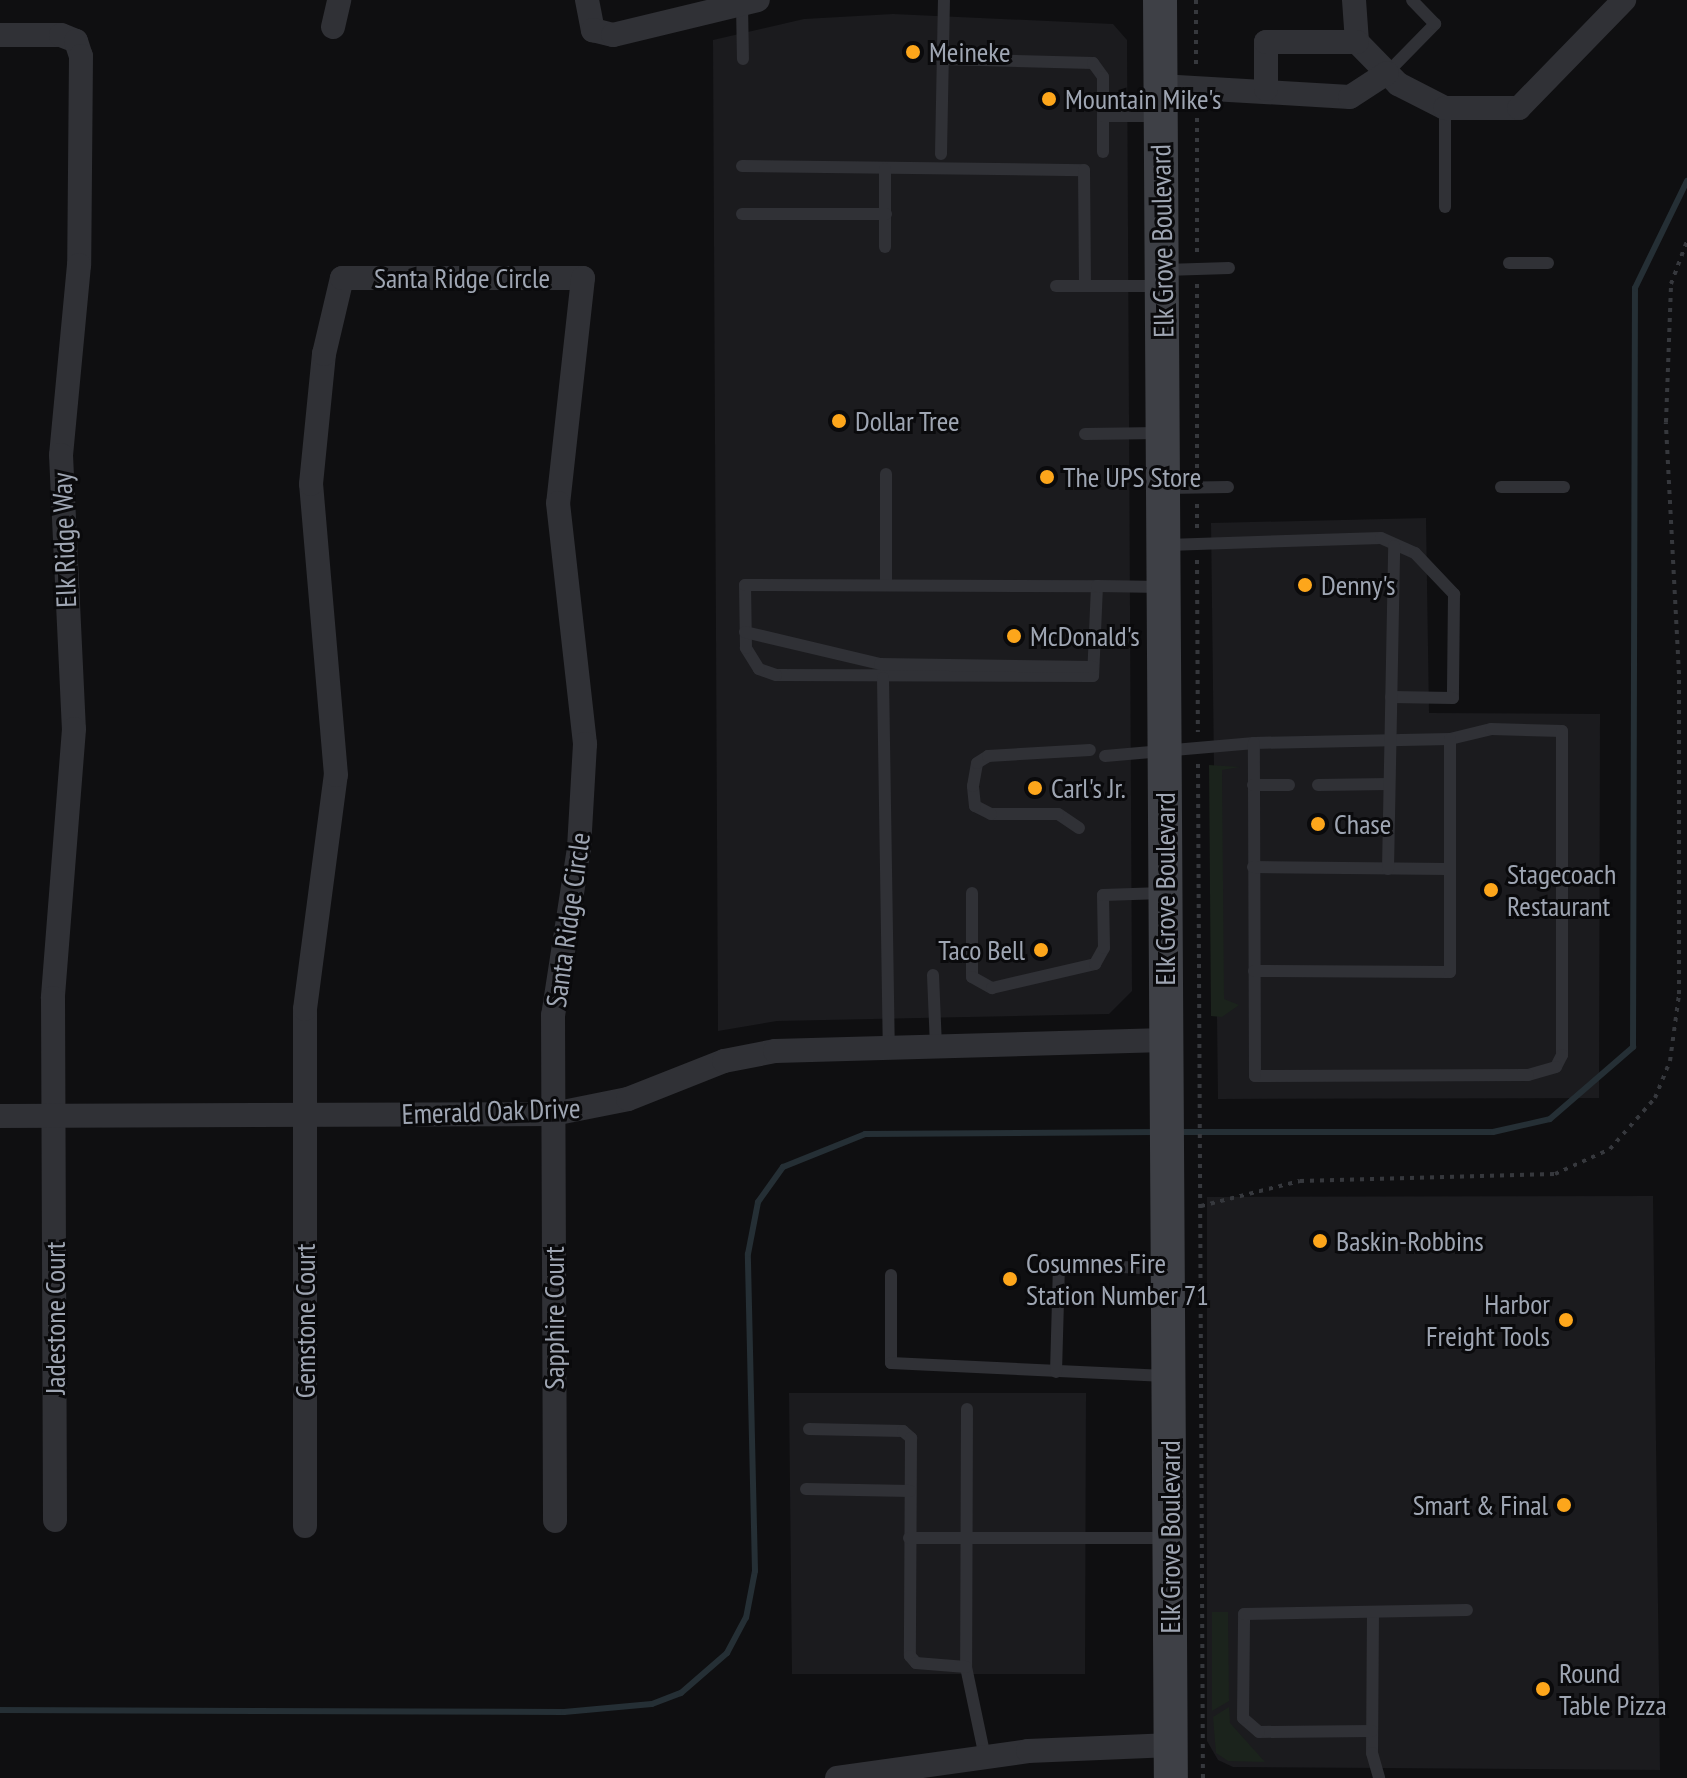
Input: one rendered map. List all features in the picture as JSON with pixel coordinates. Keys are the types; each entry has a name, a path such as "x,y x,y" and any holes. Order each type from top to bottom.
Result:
{"main road":[{"name":"Elk Grove Boulevard","path":"1160,0 1163,432 1180,488 1181,544 1164,587 1165,1040 1186,1202 1170,1270 1172,1762"}],"street":[{"path":"333,27 339,0"},
{"path":"587,0 593,30 613,35 750,2"},
{"path":"1354,0 1357,42 1387,73 1445,108 1519,108 1624,0"},
{"name":"Elk Ridge Way","path":"0,35 61,35 76,41 81,56 79,265 60,514 74,742 54,961 54,1116"},
{"path":"1266,89 1266,42 1357,42"},
{"path":"1160,101 1196,86 1266,89 1274,97 1350,97 1387,73"},
{"name":"Santa Ridge Circle","path":"305,1116 309,957 336,775 312,536 313,432 342,278 583,278 558,503 583,691 584,796 554,993 553,1114"},
{"name":"Emerald Oak Drive","path":"0,1116 553,1114 628,1099 749,1055 889,1047 1165,1040"},
{"name":"Sapphire Court","path":"553,1114 555,1521"},
{"name":"Jadestone Court","path":"54,1116 55,1520"},
{"name":"Gemstone Court","path":"305,1116 305,1526"},
{"path":"837,1778 953,1770 985,1757 1172,1762"}],"lane":[{"path":"941,154 944,0"},
{"path":"1387,73 1435,24 1412,0"},
{"path":"743,59 750,2"},
{"path":"942,59 1093,63 1103,77 1103,152"},
{"path":"1103,116 1160,101"},
{"path":"1445,108 1445,207"},
{"path":"742,166 1084,170 1085,284"},
{"path":"885,169 885,247"},
{"path":"742,214 886,214"},
{"path":"1509,263 1548,263"},
{"path":"1056,286 1162,278 1197,269 1229,268"},
{"path":"1085,434 1163,432"},
{"path":"886,474 886,585"},
{"path":"1180,488 1228,487"},
{"path":"1501,487 1564,487"},
{"path":"1181,544 1381,538 1415,553 1454,594 1453,698 1391,697"},
{"path":"1388,869 1394,546"},
{"path":"1097,586 1093,676 1063,681 776,675 759,669 745,632 745,585 1097,586 1164,587"},
{"path":"745,632 880,664 1093,667"},
{"path":"883,678 889,1047"},
{"path":"1105,756 1254,743 1450,739 1491,729 1562,731 1562,1055 1556,1067 1528,1075 1255,1076 1254,743"},
{"path":"1254,971 1450,972 1447,869 1450,739"},
{"path":"1079,828 1058,814 991,814 975,806 973,786 977,763 988,756 1090,750"},
{"path":"1318,785 1389,784"},
{"path":"1253,785 1289,785"},
{"path":"1253,867 1447,869"},
{"path":"972,893 972,977 992,988 1095,964 1104,948 1103,895 1166,893"},
{"path":"933,975 936,1046"},
{"path":"1056,1372 1059,1264 1170,1270"},
{"path":"891,1275 891,1363 1169,1376"},
{"path":"967,1409 966,1667 985,1757"},
{"path":"809,1429 903,1431 911,1438 910,1656 916,1663 966,1667"},
{"path":"806,1489 910,1491"},
{"path":"909,1538 1170,1538"},
{"path":"1372,1731 1259,1732 1243,1718 1244,1614 1467,1610"},
{"path":"1373,1612 1372,1731 1379,1778"}],"path":[{"path":"1196,0 1197,269 1180,488 1181,544 1198,750 1186,1202 1203,1778"},
{"path":"1186,1202 1300,1181 1555,1174 1610,1149 1655,1098 1670,1061 1679,994 1679,674 1666,422 1671,284 1687,241"}],"shaded area":[{"path":"893,14 1113,24 1127,40 1132,991 1109,1014 777,1021 718,1031 713,40 804,19"},
{"path":"1426,518 1429,713 1600,714 1599,1098 1218,1099 1211,523"},
{"path":"1209,765 1240,767 1222,770 1224,999 1239,1005 1222,1017 1211,1016"},
{"path":"1653,1196 1660,1770 1233,1767 1218,1760 1207,1741 1207,1197"},
{"path":"789,1393 1086,1393 1085,1674 792,1674"},
{"path":"1212,1612 1228,1612 1229,1701 1212,1711"},
{"path":"1229,1707 1230,1723 1265,1762 1228,1761 1216,1753 1213,1717"}],"waterway":[{"path":"1179,1132 1493,1132 1550,1119 1633,1047 1635,288 1687,181"},
{"path":"0,1710 564,1712 652,1704 681,1693 727,1653 746,1618 755,1571 748,1254 758,1202 783,1167 865,1134 1156,1132"}],"place":[{"name":"Meineke","path":"913,52"},
{"name":"Mountain Mike's","path":"1049,99"},
{"name":"Dollar Tree","path":"839,421"},
{"name":"The UPS Store","path":"1047,477"},
{"name":"Denny's","path":"1305,585"},
{"name":"McDonald's","path":"1014,636"},
{"name":"Carl's Jr.","path":"1035,788"},
{"name":"Chase","path":"1318,824"},
{"name":"Stagecoach Restaurant","path":"1491,890"},
{"name":"Taco Bell","path":"1041,950"},
{"name":"Baskin-Robbins","path":"1320,1241"},
{"name":"Cosumnes Fire Station Number 71","path":"1010,1279"},
{"name":"Harbor Freight Tools","path":"1566,1320"},
{"name":"Smart & Final","path":"1564,1505"},
{"name":"Round Table Pizza","path":"1543,1689"}]}
